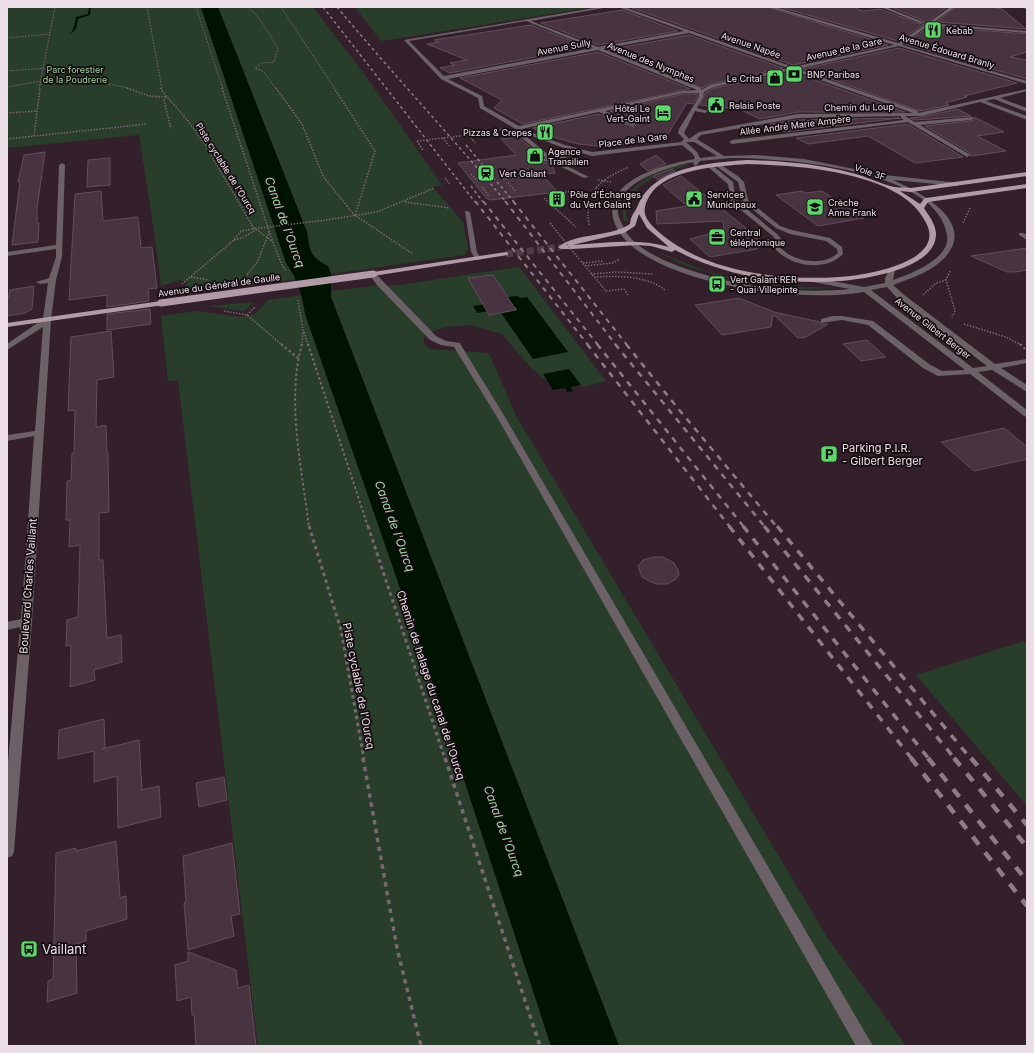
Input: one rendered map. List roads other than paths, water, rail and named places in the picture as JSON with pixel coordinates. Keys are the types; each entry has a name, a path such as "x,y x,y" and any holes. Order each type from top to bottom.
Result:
{"main road":[{"name":"Voie 3F","path":"747,162 790,164 832,170 871,181 888,188 906,197 920,208 929,219 933,231 932,242 924,253 910,262 892,270 862,277 816,280 778,278 741,272 707,263 679,251 657,238 645,223 640,208 644,198 651,190 662,182 693,170 710,166 747,162"},
{"path":"888,188 911,190 1027,174"},
{"path":"920,208 926,200 1027,186"},
{"path":"640,208 634,216 633,225 622,232 576,241 561,247 582,248 612,244 648,244 679,251"},
{"name":"Avenue du Général de Gaulle","path":"7,326 506,254"}],"street":[{"path":"586,177 551,160 520,131 482,107 480,97 443,78 406,40 607,7"},
{"name":"Avenue Napée","path":"620,7 922,114"},
{"name":"Avenue Édouard Branly","path":"771,7 1027,83"},
{"path":"882,7 921,22 932,22 939,25 1027,32"},
{"path":"932,22 953,7"},
{"path":"1023,7 1027,8"},
{"name":"Avenue des Nymphes","path":"528,21 702,90"},
{"path":"921,22 918,24 935,27 939,25"},
{"name":"Avenue de la Gare","path":"520,131 599,110 683,92 702,90 712,86 899,45 925,26"},
{"name":"Avenue Sully","path":"443,78 688,32"},
{"path":"702,90 701,97 681,133 688,141 723,157 747,162"},
{"name":"Chemin du Loup","path":"688,141 699,134 798,116 922,114 1027,90"},
{"path":"996,98 1027,110"},
{"path":"982,101 1027,118"},
{"path":"694,109 705,110"},
{"path":"599,110 634,124"},
{"path":"900,115 911,123 967,155"},
{"name":"Allée André Marie Ampère","path":"732,142 971,118"},
{"path":"744,120 751,124"},
{"path":"502,130 520,131"},
{"name":"Place de la Gare","path":"520,131 563,146 592,154 688,141 698,160"},
{"path":"542,161 577,154"},
{"path":"723,157 800,160 825,164 875,176 911,190 926,200 945,217 949,224 951,240 945,253 933,265 890,285 866,290 791,292 735,285 682,270 654,258 634,244 622,232 616,221 616,204 624,190 631,184 653,171 698,160 723,157"},
{"path":"693,170 698,160"},
{"name":"Boulevard Charles Vaillant","path":"7,852 26,622 47,320 52,280 59,257 62,165"},
{"path":"710,166 731,183 733,201 776,236 778,239 776,246 783,255 796,260 813,262 825,262 839,257 841,253 840,248 828,240 790,232 778,227 745,201 741,182 718,165"},
{"path":"875,176 957,184"},
{"path":"467,212 474,252 478,259"},
{"path":"7,254 59,247"},
{"name":"Avenue Gilbert Berger","path":"892,270 889,278 890,285 900,296 994,368 1027,389"},
{"path":"373,274 380,284 433,338 444,343 457,345 504,423 797,932 865,1046"},
{"path":"40,282 52,280"},
{"name":"Avenue Gilbert Berger","path":"816,280 866,290 1027,414"},
{"path":"824,321 833,318 842,318 870,323 926,366 941,374 994,368 1027,361"},
{"path":"7,348 47,320"},
{"path":"7,438 39,432"},
{"path":"7,626 26,622"}],"water":[{"name":"Canal de l'Ourcq","path":"201,7 218,7 307,232 310,249 318,260 328,266 331,274 331,297 619,1046 551,1046 425,660 305,314 299,287 286,263"},
{"path":"518,296 520,298 527,297 568,352 533,359 501,313 517,310 516,307 477,313 473,306 508,300 506,297"},
{"path":"569,369 581,385 570,387 573,391 567,392 565,388 553,390 543,374"}],"waterway":[{"path":"71,32 74,30 77,18 89,14 90,7"}],"tunnel":[{"path":"506,254 561,247"}],"railway":[{"path":"323,7 475,202"},
{"path":"337,7 506,202"},
{"path":"466,145 514,202"},
{"path":"471,186 483,202"},
{"path":"475,201 588,345"},
{"path":"483,201 598,345"},
{"path":"505,201 616,345"},
{"path":"513,201 627,345"},
{"path":"587,344 730,527"},
{"path":"597,344 744,527"},
{"path":"615,344 765,527"},
{"path":"626,344 777,527"},
{"path":"729,526 912,759"},
{"path":"743,526 929,759"},
{"path":"764,526 955,759"},
{"path":"777,526 971,759"},
{"path":"911,758 1027,906"},
{"path":"928,758 1027,881"},
{"path":"954,758 1027,847"},
{"path":"971,758 1027,825"}],"place":[{"name":"Kebab","path":"933,30"},
{"name":"BNP Paribas","path":"794,74"},
{"name":"Le Crital","path":"775,78"},
{"name":"Relais Poste","path":"716,105"},
{"name":"Hôtel Le Vert-Galnt","path":"663,113"},
{"name":"Pizzas & Crepes","path":"545,132"},
{"name":"Agence Transilien","path":"535,156"},
{"name":"Vert Galant","path":"486,173"},
{"name":"Pôle d'Échanges du Vert Galant","path":"557,199"},
{"name":"Services Municipaux","path":"694,199"},
{"name":"Crèche Anne Frank","path":"815,207"},
{"name":"Central téléphonique","path":"717,237"},
{"name":"Vert Galant RER - Quai Villepinte","path":"717,284"},
{"name":"Parking P.I.R. - Gilbert Berger","path":"829,454"},
{"name":"Vaillant","path":"29,949"}],"park label":[{"name":"Parc forestier de la Poudrerie","path":"75,74"}]}
